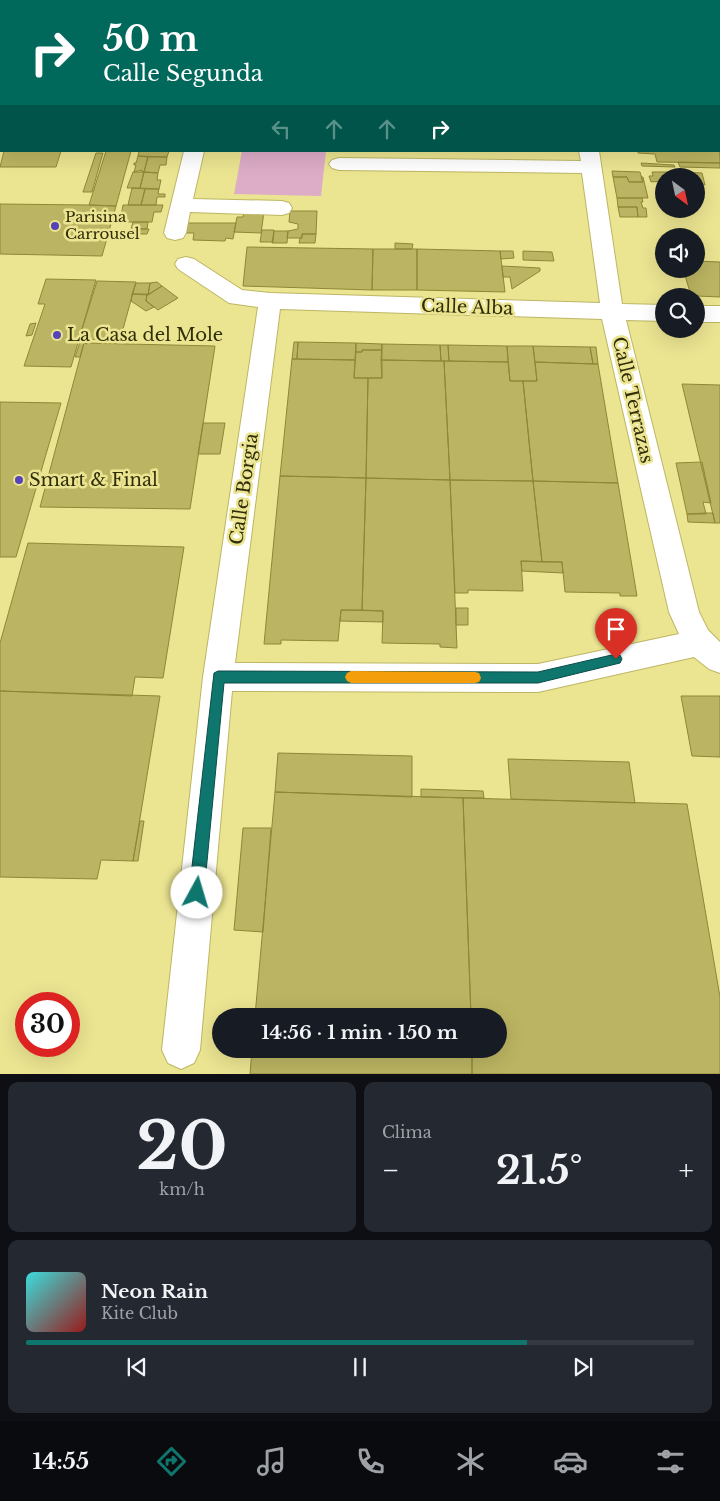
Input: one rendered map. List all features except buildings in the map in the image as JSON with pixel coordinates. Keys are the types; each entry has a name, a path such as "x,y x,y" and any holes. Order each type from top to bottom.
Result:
{"street":[{"path":"175,233 194,152"},
{"path":"339,164 590,159"},
{"name":"Calle Terrazas","path":"590,159 612,311 684,612 710,651"},
{"path":"182,205 282,208"},
{"name":"Calle Alba","path":"186,264 237,297 270,301 655,313"},
{"name":"Calle Borgia","path":"181,1050 218,677 270,301"},
{"path":"705,314 720,314"},
{"path":"218,677 538,678 616,659 710,651"}],"shaded area":[{"path":"242,152 326,152 321,196 234,194"}],"slow traffic":[{"path":"351,677 475,678"}],"place":[{"name":"Parisina Carrousel","path":"55,226"},
{"name":"La Casa del Mole","path":"57,335"},
{"name":"Smart & Final","path":"19,480"}],"route":[{"path":"197,893 218,677 538,678 616,659"}]}
